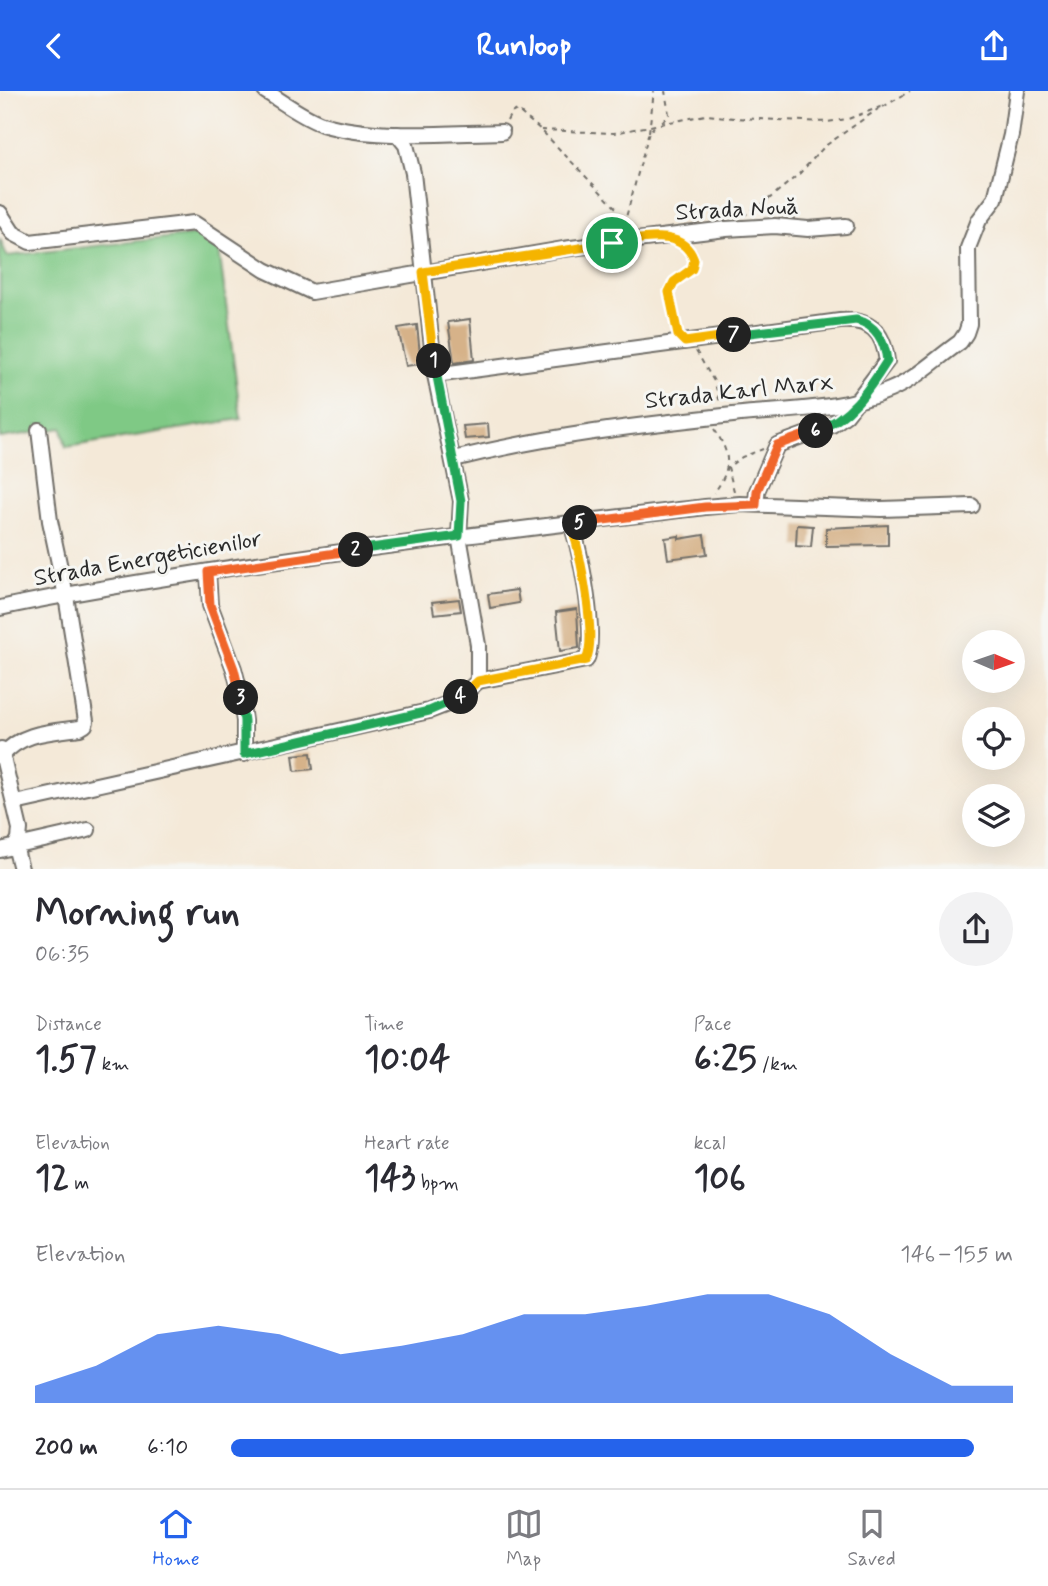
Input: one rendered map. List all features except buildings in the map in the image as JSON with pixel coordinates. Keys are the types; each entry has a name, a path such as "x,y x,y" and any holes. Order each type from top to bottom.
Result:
{"street":[{"path":"265,91 320,123 397,134 502,132"},
{"name":"Strada Karl Marx","path":"454,459 509,445 699,418 812,409 858,401 911,380 960,342 966,333 970,311 968,248 979,220 995,199 1011,135 1017,91"},
{"path":"397,134 406,145 414,173 435,375 461,501 459,536 478,645 478,681"},
{"name":"Strada Nouă","path":"0,213 13,233 30,242 194,223 265,270 312,292 612,243 726,229 846,226"},
{"path":"435,375 840,321 866,322 886,347 887,361 846,415 832,425 777,445 757,491 756,505"},
{"path":"21,869 15,846 20,829 1,750 22,739 85,725 66,596 50,521 38,430"},
{"name":"Strada Energeticienilor","path":"0,608 208,572 459,536 705,507 740,504 881,509 972,506"},
{"path":"15,803 429,711 458,700 478,681 586,660 590,646 590,619 579,547 571,524"},
{"path":"208,572 210,605 240,692 244,721 244,754"},
{"path":"0,849 88,830"}],"path":[{"path":"612,243 623,228 649,132 654,91"},
{"path":"649,132 664,121 668,114 665,91"},
{"path":"741,217 791,181 833,140 910,91"},
{"path":"541,130 614,133 706,115 827,122 848,119 883,106"},
{"path":"502,132 511,113 517,110 541,130 616,208 623,228"},
{"path":"686,245 694,260 692,269 674,282 669,292 678,335 698,352 709,369 723,416"},
{"path":"699,418 711,425 722,441 734,492 740,504"},
{"path":"705,507 728,467 755,451 777,445"}],"green space":[{"path":"201,234 219,249 241,419 66,447 62,428 0,438 0,239 7,256"}],"route":[{"path":"668,236 686,245 694,260 692,269 674,282 669,292 678,335 685,342 856,320 866,322 876,332 886,347 887,361 846,415 832,425 777,445 757,491 756,505 705,507 571,524 579,547 590,619 590,646 586,660 478,681 458,700 429,711 244,754 244,721 240,692 210,605 208,572 459,536 461,501 435,375 423,272 612,243 668,236"}]}
